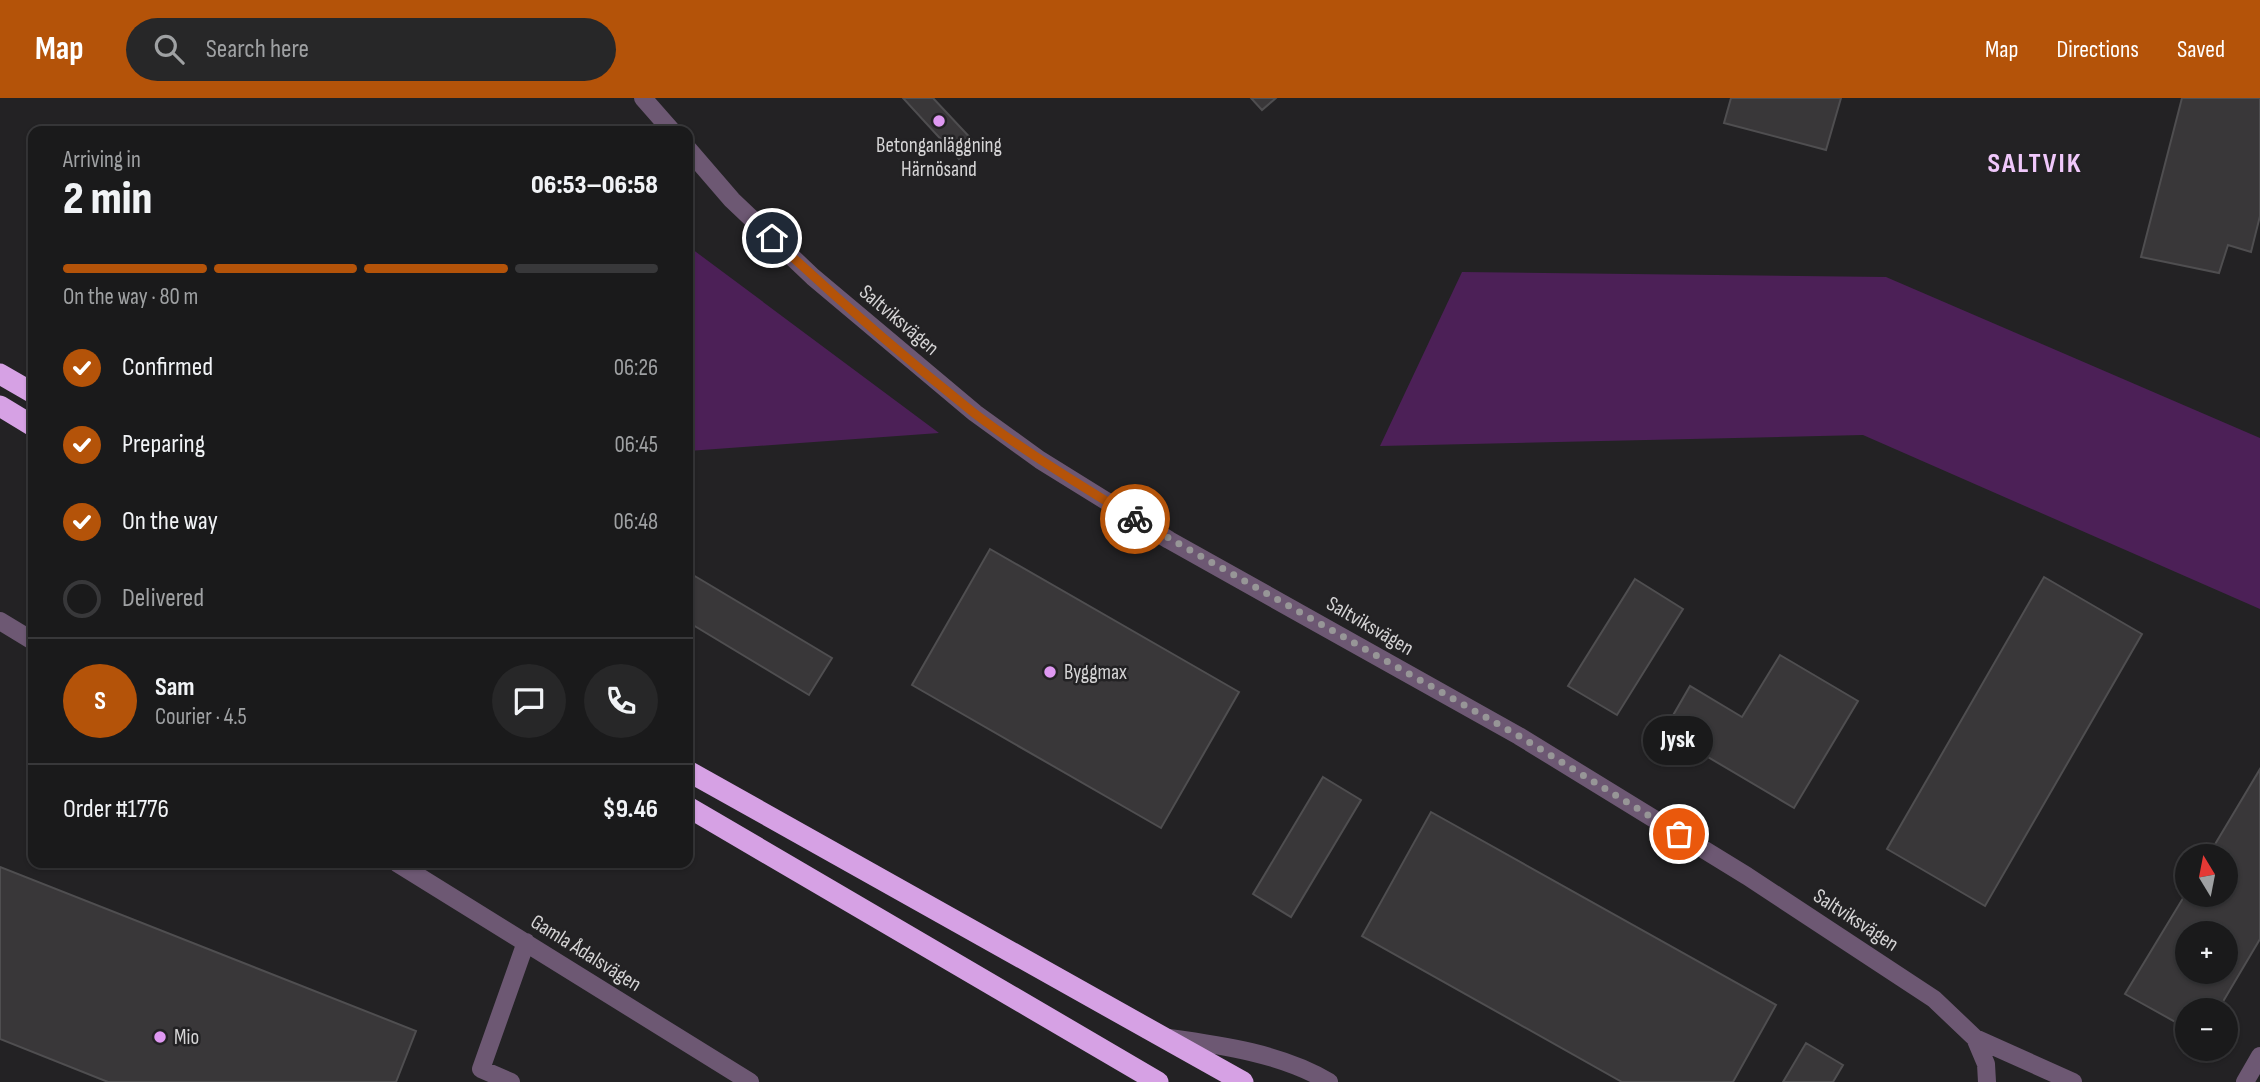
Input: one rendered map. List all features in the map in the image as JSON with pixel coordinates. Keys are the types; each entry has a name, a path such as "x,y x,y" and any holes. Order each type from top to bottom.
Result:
{"highway":[{"path":"0,374 28,390"},
{"path":"0,406 28,423"},
{"path":"693,774 1242,1082"},
{"path":"693,810 1158,1082"}],"street":[{"path":"643,98 668,126"},
{"name":"Saltviksvägen","path":"693,155 732,200 813,276 975,413 1040,460 1169,540 1519,736 1747,876 1934,999 1975,1038 2073,1082"},
{"path":"0,621 28,638"},
{"name":"Gamla Ådalsvägen","path":"405,868 750,1082"},
{"path":"511,1082 481,1069 526,942"},
{"path":"1163,1037 1231,1047 1313,1072 1329,1082"},
{"path":"1975,1038 1986,1064 1987,1082"},
{"path":"2245,1082 2260,1056"}],"shaded area":[{"path":"693,250 939,433 693,451"},
{"path":"1462,272 1886,277 2260,438 2260,609 1863,435 1380,446"}],"building":[{"name":"Betonganläggning Härnösand","path":"903,98 933,98 976,144 959,159"},
{"path":"1251,98 1276,98 1262,110"},
{"path":"1731,98 1841,98 1826,150 1724,123"},
{"path":"2182,98 2260,98 2260,216 2251,252 2228,245 2219,273 2141,257"},
{"path":"990,549 1239,692 1161,828 912,685"},
{"path":"693,575 832,658 809,695 693,625"},
{"path":"2044,577 2142,634 1985,906 1887,849"},
{"path":"1635,579 1683,609 1617,715 1568,686"},
{"path":"1780,655 1858,701 1794,808 1664,731 1690,686 1742,717"},
{"path":"2260,769 2260,939 2238,976 2238,921 2175,921 2175,984 2233,984 2225,998 2175,998 2175,1022 2125,994 2178,907 2238,907 2238,844 2215,844"},
{"path":"1323,777 1361,800 1291,917 1253,894"},
{"path":"1431,812 1776,1005 1733,1082 1622,1082 1362,936"},
{"path":"0,867 416,1031 396,1082 108,1082 0,1039"},
{"path":"1806,1043 1843,1065 1833,1082 1783,1082"}],"way so far":[{"path":"1135,519 1519,736 1679,834"}],"place":[{"name":"Betonganläggning Härnösand","path":"939,121"},
{"name":"Byggmax","path":"1050,672"},
{"name":"Jysk","path":"1679,834"},
{"name":"Mio","path":"160,1037"}],"district":[{"name":"SALTVIK","path":"2035,163"}],"route":[{"path":"772,238 975,413 1040,460 1135,519"}]}
